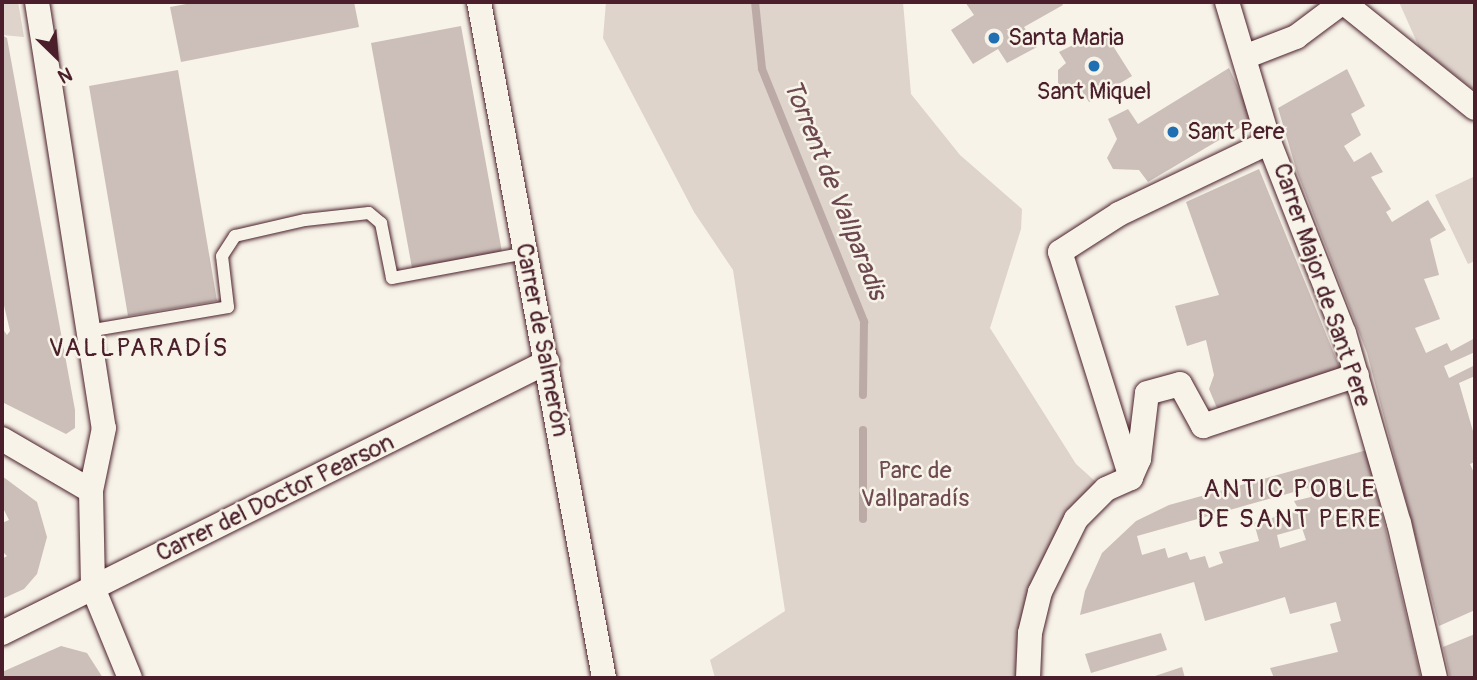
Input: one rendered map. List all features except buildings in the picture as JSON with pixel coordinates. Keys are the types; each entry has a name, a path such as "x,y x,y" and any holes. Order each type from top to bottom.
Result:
{"street":[{"path":"37,2 104,428 91,491 93,588 130,678"},
{"name":"Carrer de Salmerón","path":"479,2 604,678"},
{"name":"Carrer Major de Sant Pere","path":"1227,2 1247,56 1269,142 1345,333 1399,523 1435,678"},
{"path":"1247,56 1296,37 1343,2 1475,108"},
{"path":"1131,478 1060,252 1119,214 1269,142"},
{"name":"Carrer del Doctor Pearson","path":"2,633 547,362"},
{"path":"1028,678 1030,633 1040,592 1076,519 1106,489 1131,478 1139,459 1147,393 1180,384 1203,426 1357,375"},
{"path":"2,439 91,491"}],"lane":[{"path":"88,331 228,307 222,257 235,236 305,220 369,213 381,223 392,278 525,253"}],"green space":[{"path":"2,2 18,2 24,37 2,35"},
{"name":"Parc de Vallparadís","path":"606,2 903,2 911,94 960,155 1022,209 1021,229 990,328 1076,464 1096,482 1031,591 1017,650 1016,678 715,678 710,660 785,611 733,270 694,212 603,38"},
{"path":"1399,2 1475,2 1475,91 1419,47"},
{"path":"1473,177 1475,261 1468,264 1435,195"}],"waterway":[{"name":"Torrent de Vallparadis","path":"755,2 762,69 864,322 863,395"},
{"name":"Torrent de Vallparadis","path":"863,430 863,519"}],"place":[{"name":"Santa Maria","path":"994,38"},
{"name":"Sant Miquel","path":"1094,66"},
{"name":"Sant Pere","path":"1173,132"}],"district":[{"name":"VALLPARADÍS","path":"139,349"},
{"name":"ANTIC POBLE DE SANT PERE","path":"1290,505"}]}
